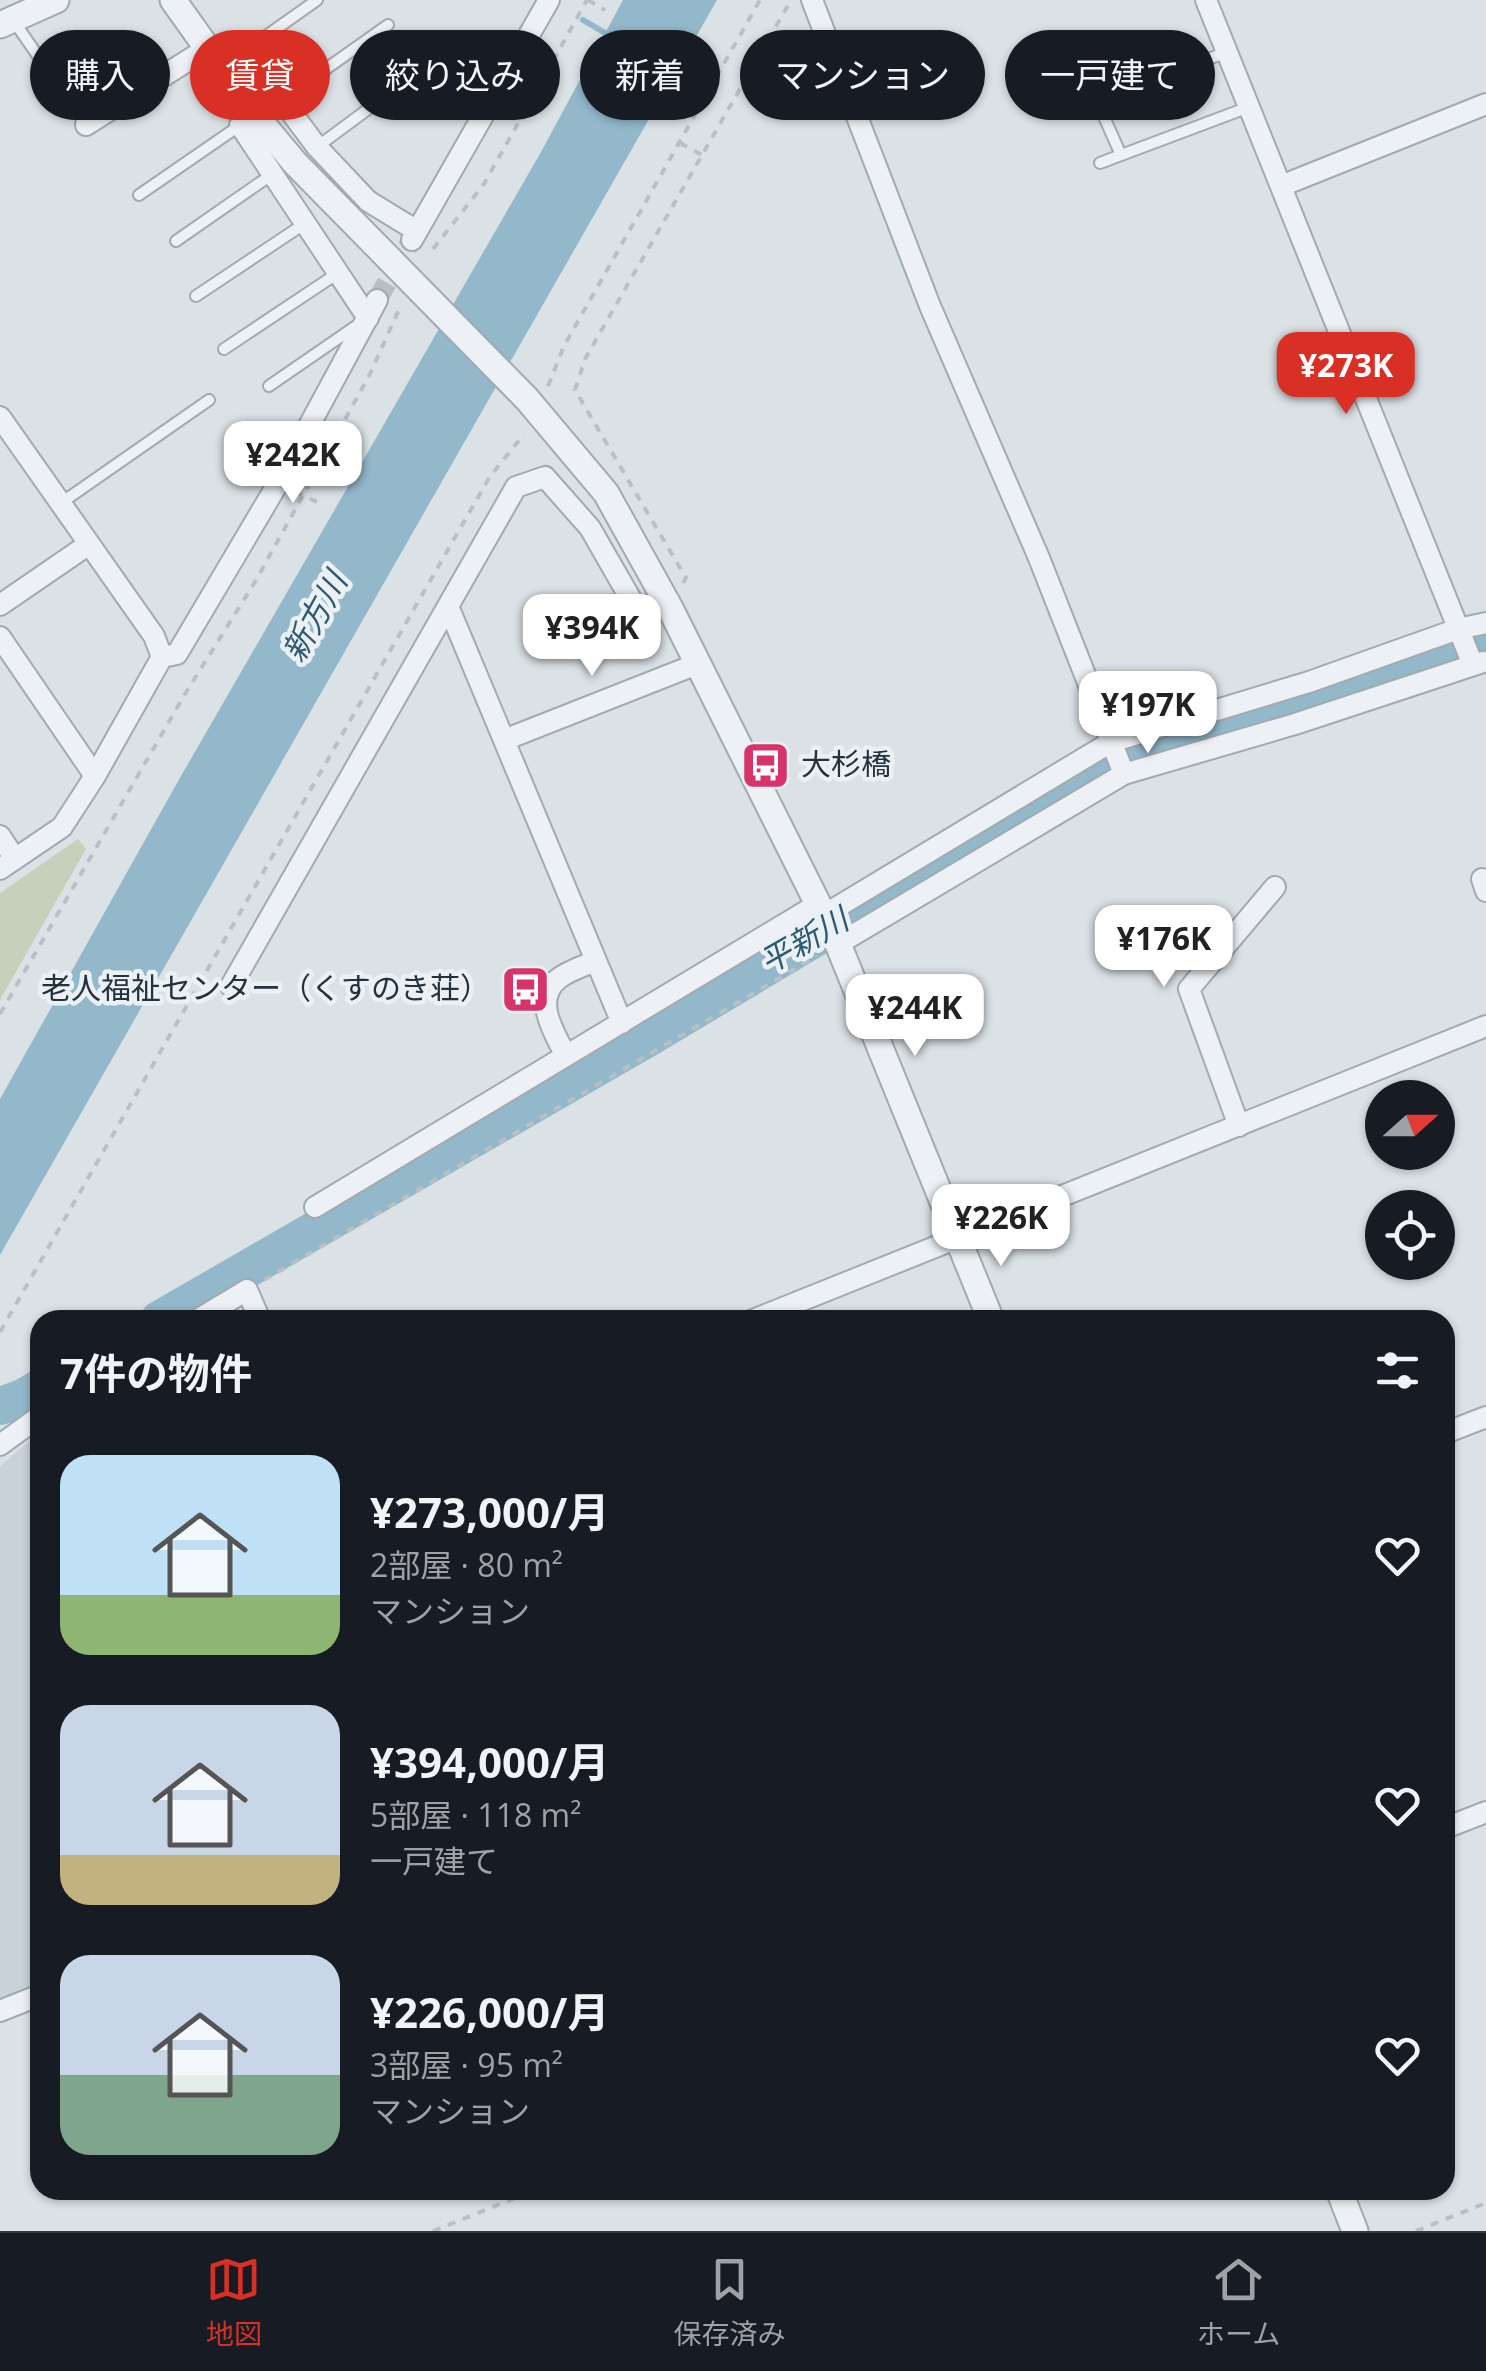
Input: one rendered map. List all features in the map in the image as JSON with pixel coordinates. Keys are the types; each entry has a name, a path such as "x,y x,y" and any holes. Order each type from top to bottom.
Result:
{"street":[{"path":"172,0 193,30"},
{"path":"297,120 368,201 414,236 549,0"},
{"path":"812,0 930,306 1039,558 1124,774"},
{"path":"838,944 1124,774 1295,724 1479,663 1458,629 1206,0"},
{"path":"86,125 190,71"},
{"path":"1281,186 1486,104"},
{"path":"0,836 8,864 62,827 96,776 162,657 177,654 277,485 372,309 338,274 304,224 272,175 248,120"},
{"path":"248,120 533,405 606,493 668,604 838,944 987,1310"},
{"path":"0,417 154,636 162,657"},
{"path":"232,986 516,487 545,477 590,528 637,610 668,604"},
{"path":"0,606 89,544"},
{"path":"448,606 622,1023"},
{"path":"315,1207 622,1023 1110,742 1308,682 1486,622"},
{"path":"0,636 96,776"},
{"path":"504,740 697,664"},
{"path":"1239,1126 1189,988 1275,886"},
{"path":"566,1056 550,1026 546,995 560,978 596,961"},
{"path":"778,1310 1486,1026"},
{"path":"213,1310 247,1290 256,1310"},
{"path":"1455,1429 1486,1416"},
{"path":"0,1445 30,1423"},
{"path":"1455,1824 1486,1812"},
{"path":"0,2012 30,2000"},
{"path":"1343,2200 1355,2231"}],"lane":[{"path":"264,30 317,0"},
{"path":"26,10 86,125"},
{"path":"330,66 388,25"},
{"path":"1215,57 1227,52"},
{"path":"1100,163 1249,107"},
{"path":"139,195 248,120"},
{"path":"317,147 353,120"},
{"path":"1105,120 1121,155"},
{"path":"176,241 272,175"},
{"path":"196,296 304,224"},
{"path":"224,350 338,274"},
{"path":"269,386 372,309"},
{"path":"60,504 208,400"}],"path":[{"path":"433,249 484,184 588,0 605,10"},
{"path":"0,1332 533,405 760,0"},
{"path":"668,604 686,578 576,390 585,359 791,0"},
{"path":"679,142 702,156"},
{"path":"0,1014 184,694 255,582 370,374 412,283"},
{"path":"304,495 324,505"},
{"path":"247,1290 838,944"},
{"path":"433,2231 509,2200"},
{"path":"1416,2231 1486,2203"}],"shaded area":[{"path":"30,1440 30,1988 0,2000 0,1466"}],"green space":[{"path":"78,839 86,849 0,1000 0,893"}],"water":[{"path":"623,0 717,0 700,30 607,30"},
{"name":"新方川","path":"580,80 580,120 648,120 0,1255 0,1099"}],"waterway":[{"path":"583,20 600,30"},
{"name":"平新川","path":"176,1310 651,1036 1093,772 1138,751 1486,645"},
{"name":"平新川","path":"0,1406 30,1394"}],"tunnel":[{"path":"377,300 411,241"}],"place":[{"name":"大杉橋","path":"766,765"},
{"name":"老人福祉センター（くすのき荘）","path":"525,989"}]}
